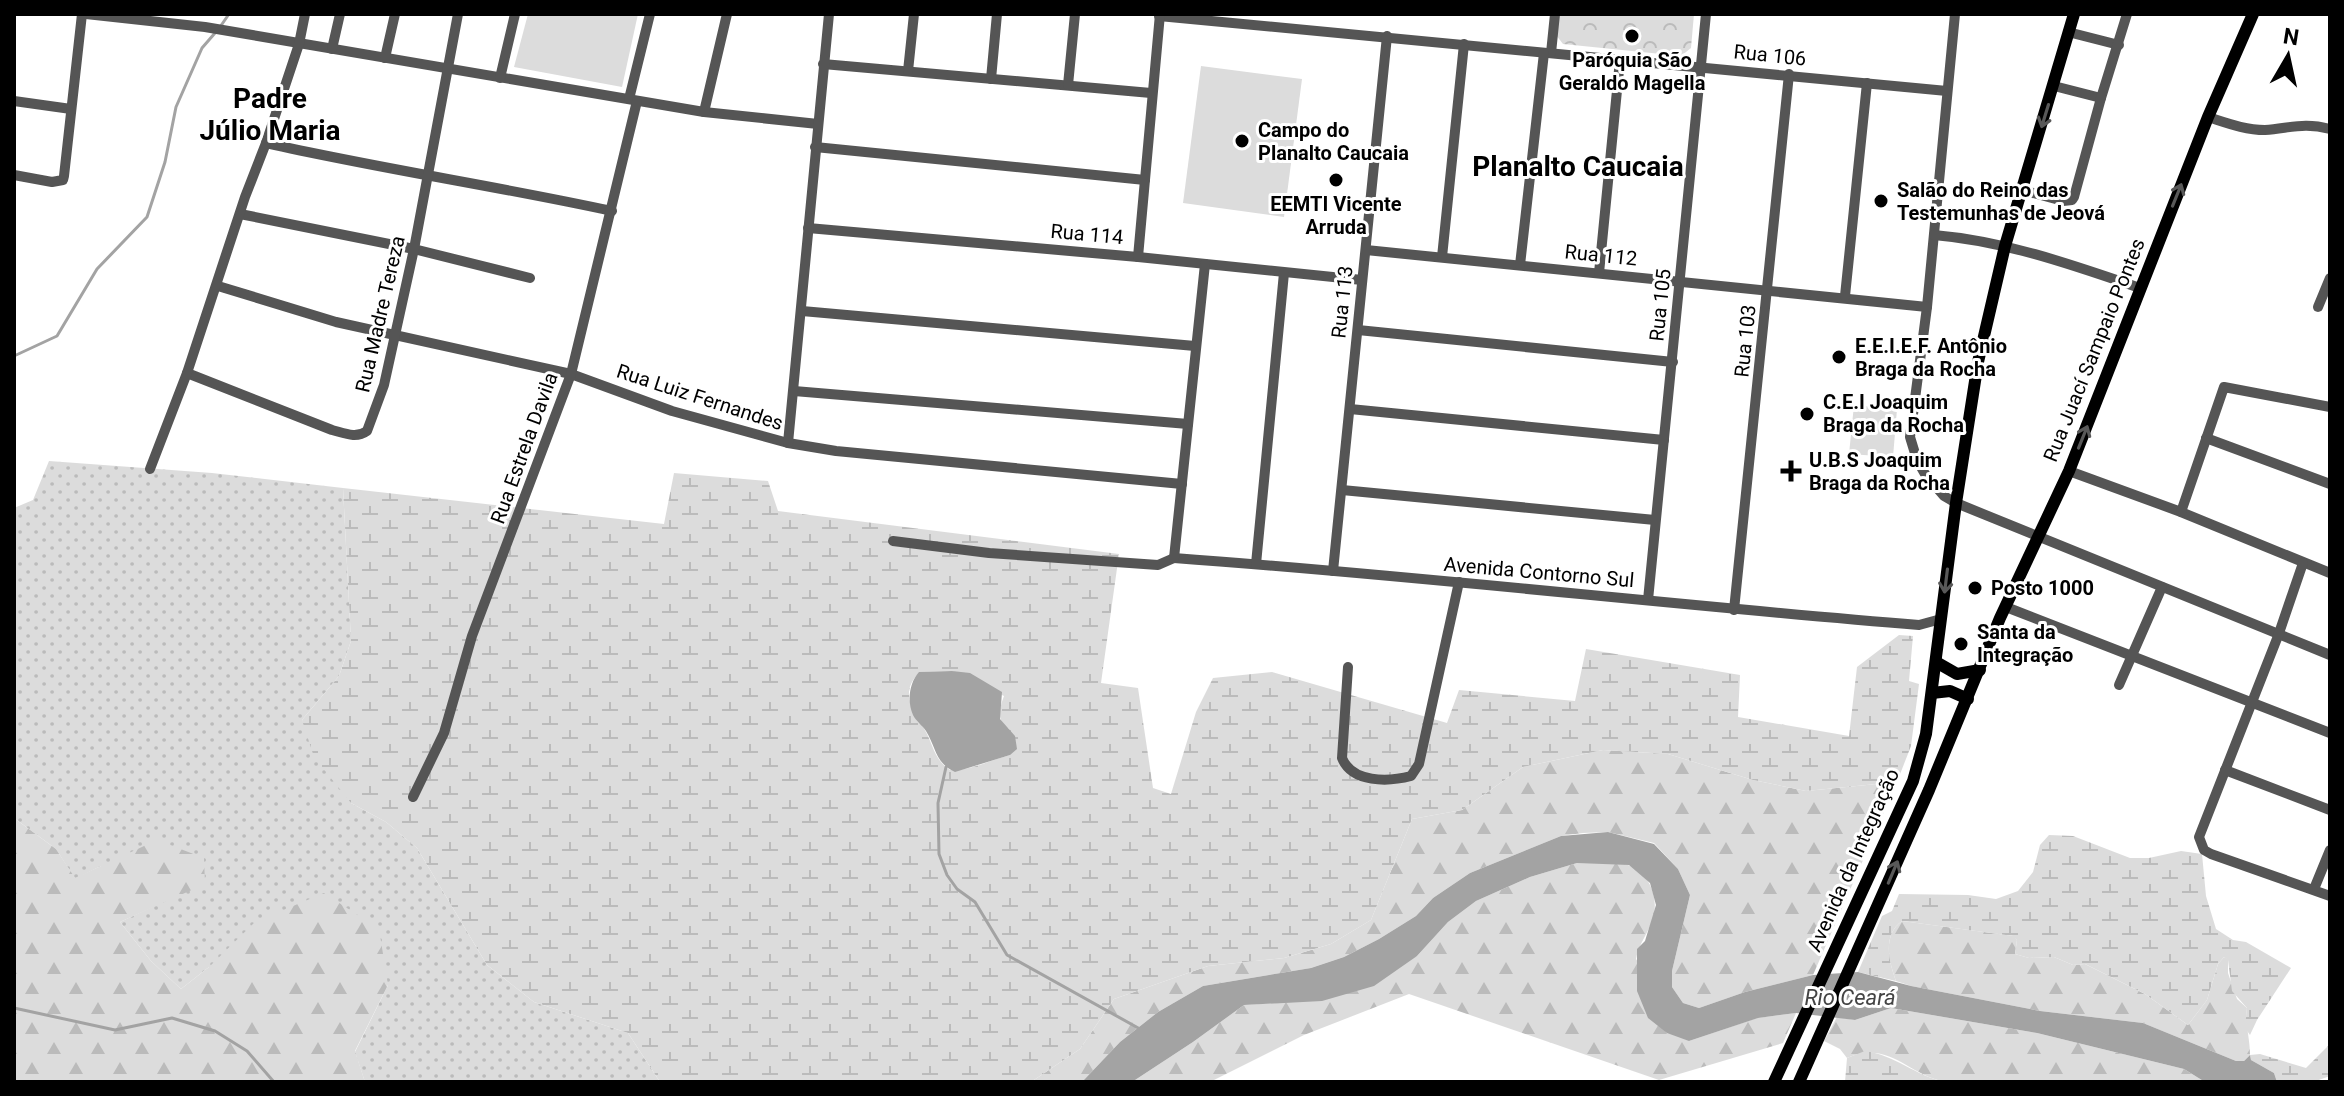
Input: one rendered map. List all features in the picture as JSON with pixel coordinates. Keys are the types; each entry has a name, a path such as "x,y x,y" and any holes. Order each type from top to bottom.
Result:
{"main road":[{"name":"Avenida da Integração","path":"1774,1082 1913,781 1926,734 1978,362 2005,246 2074,14"},
{"name":"Rua Juací Sampaio Pontes","path":"1968,699 2006,607 2069,471 2208,117 2253,14"},
{"path":"1936,662 1957,674 1980,670"},
{"path":"1932,693 1950,691 1968,699"},
{"name":"Avenida da Integração","path":"1799,1082 1968,699"}],"street":[{"path":"14,175 52,182 63,180 84,14 205,27 704,112 818,124"},
{"path":"150,469 218,286 299,44 305,14"},
{"path":"332,49 340,14"},
{"path":"385,58 395,14"},
{"name":"Rua Madre Tereza","path":"187,373 332,430 361,435 371,424 384,385 414,249 458,14"},
{"path":"500,78 515,14"},
{"name":"Rua Estrela Davila","path":"413,797 444,733 472,636 571,374 612,211 650,14"},
{"path":"704,112 727,14"},
{"path":"908,71 914,14"},
{"path":"991,79 997,14"},
{"path":"1068,85 1075,14"},
{"path":"1520,265 1555,14"},
{"name":"Rua 105","path":"1648,600 1706,14"},
{"path":"1955,14 1927,307 1910,437 1925,474 1944,496 1956,503 2330,655"},
{"path":"2022,190 2063,201 2072,200 2127,14"},
{"path":"788,443 826,15"},
{"path":"1138,257 1160,15"},
{"name":"Rua 106","path":"1160,15 1947,91"},
{"path":"2068,32 2119,45"},
{"name":"Rua 113","path":"1333,571 1387,36"},
{"path":"1442,257 1464,44"},
{"path":"1599,273 1620,60"},
{"path":"823,64 1151,93"},
{"name":"Rua 103","path":"1734,610 1789,74"},
{"path":"1845,296 1867,83"},
{"path":"2054,86 2101,98"},
{"path":"14,101 71,109"},
{"path":"2208,117 2249,129 2303,124 2330,129"},
{"path":"266,143 339,160 506,188 612,211"},
{"path":"815,147 1145,180"},
{"path":"240,214 414,249 530,278"},
{"name":"Rua 114","path":"808,228 1362,280"},
{"path":"1934,235 2005,246 2068,263 2140,288"},
{"name":"Rua 112","path":"1366,250 1845,296 1927,307"},
{"path":"1174,558 1205,264"},
{"path":"1256,564 1284,273"},
{"path":"2318,307 2330,278"},
{"name":"Rua Luiz Fernandes","path":"218,286 336,322 571,374 672,411 788,443 849,452 1182,484"},
{"path":"802,311 1195,346"},
{"path":"1358,330 1673,362"},
{"path":"2181,512 2224,387 2330,407"},
{"path":"794,391 1188,424"},
{"path":"1350,409 1664,440"},
{"path":"2206,438 2330,484"},
{"path":"2069,471 2181,512 2330,573"},
{"path":"1342,490 1655,520"},
{"name":"Avenida Contorno Sul","path":"893,541 989,553 1158,565 1174,558 1256,564 1919,625 1941,619"},
{"path":"2303,563 2278,636 2199,837 2199,844 2211,854 2330,896"},
{"path":"1348,667 1344,765 1359,776 1411,776 1419,764 1459,582"},
{"path":"2119,685 2162,587"},
{"path":"2006,607 2330,733"},
{"path":"2225,770 2330,810"},
{"path":"2314,889 2330,850"}],"green space":[{"path":"528,14 638,14 622,87 514,67"},
{"path":"1694,14 1691,48 1681,56 1563,44 1556,35 1558,16"},
{"name":"Campo do Planalto Caucaia","path":"1201,66 1302,79 1284,217 1183,203"},
{"path":"1854,405 1897,409 1893,457 1849,454"},
{"path":"49,461 212,473 343,488 351,641 339,676 302,720 351,803 386,822 417,848 487,965 534,1002 628,1033 660,1082 365,1082 355,1052 388,985 209,967 181,989 151,961 120,922 152,907 101,866 75,879 56,849 14,818 14,508 33,500"},
{"path":"674,473 768,481 778,511 1119,554 1101,683 1138,688 1153,788 1171,794 1196,712 1213,678 1272,672 1447,723 1459,690 1575,701 1586,649 1740,675 1738,717 1849,736 1857,667 1899,635 1913,636 1909,681 1919,684 1911,746 1897,782 1806,791 1753,780 1668,754 1603,750 1523,767 1462,810 1412,819 1371,920 1331,944 1284,958 1208,966 1114,999 1080,1049 1031,1082 660,1082 628,1033 534,1002 487,965 417,848 386,822 351,803 314,757 302,720 339,676 351,641 343,488 664,524","holes":["952,671 1004,696 1000,714 1002,722 1009,729 1010,755 958,770 950,770 941,763 909,696 913,680 920,672"]},
{"path":"1603,750 1668,754 1753,780 1806,791 1897,782 1813,975 1745,992 1699,1008 1683,1003 1672,987 1672,971 1690,895 1678,869 1654,843 1608,832 1561,836 1470,873 1433,898 1416,916 1344,957 1311,968 1203,986 1158,1012 1120,1042 1082,1082 1031,1082 1080,1049 1114,999 1208,966 1284,958 1331,944 1371,920 1412,819 1462,810 1523,767"},
{"path":"14,818 56,849 75,878 157,840 204,858 205,884 120,922 151,961 181,989 209,967 255,922 324,893 379,929 388,985 355,1051 365,1082 14,1082"},
{"path":"2049,835 2073,836 2130,858 2149,858 2181,851 2202,854 2206,896 2216,929 2291,968 2250,1035 2245,1028 2247,1008 2232,991 2228,960 2224,957 2218,964 2207,1000 2188,1025 2145,994 2085,964 2073,965 2054,957 2029,958 2015,954 2017,940 2013,936 1902,921 1889,941 1896,981 1858,972 1882,916 1892,911 1899,894 1968,895 1996,899 2018,891 2033,872 2040,845"},
{"path":"1577,863 1622,863 1636,869 1647,880 1654,895 1655,910 1636,959 1689,1041 1757,1018 1796,1013 1783,1043 1659,1080 1409,994 1304,1035 1210,1082 1132,1082 1244,1005 1277,1003 1417,956 1448,922 1476,901 1530,877"},
{"path":"1902,921 2014,936 2017,940 2015,954 2029,958 2054,957 2073,965 2085,964 2145,994 2188,1025 2207,1000 2218,964 2224,957 2228,959 2228,973 2237,999 2247,1008 2250,1055 2244,1061 2236,1061 2143,1023 2040,1011 1896,981 1889,941"},
{"path":"1891,1008 2037,1033 2184,1069 2205,1082 1945,1082 1875,1053 1847,1058 1840,1049 1824,1041 1837,1017 1855,1020"},
{"path":"2330,1044 2330,1076 2313,1082 2277,1082 2274,1073 2251,1060 2250,1055 2260,1054 2306,1068"},
{"path":"1865,1051 1945,1082 1845,1082 1847,1058"}],"water":[{"path":"919,672 970,673 1002,692 1000,719 1015,736 1017,749 1010,755 955,772 943,764 926,731 913,715 910,693"},
{"name":"Rio Ceará","path":"1608,832 1654,844 1678,869 1690,895 1672,971 1672,987 1683,1003 1699,1008 1745,992 1813,975 1858,972 1911,986 2040,1011 2143,1023 2236,1061 2244,1061 2250,1055 2251,1060 2274,1073 2277,1082 2205,1082 2184,1069 2037,1033 1891,1008 1855,1020 1796,1013 1758,1018 1689,1041 1667,1033 1648,1018 1637,991 1637,949 1645,941 1656,905 1650,883 1629,865 1577,863 1530,877 1476,901 1448,922 1417,956 1374,986 1322,1001 1244,1005 1132,1082 1082,1082 1120,1042 1158,1012 1203,986 1311,968 1344,957 1416,916 1433,898 1470,873 1561,836"}],"waterway":[{"path":"220,27 229,14"},
{"path":"14,356 57,336 97,269 147,217 165,162 176,107 202,48 215,33"},
{"path":"946,767 938,803 939,854 947,875 957,889 975,902 1007,955 1140,1029"},
{"path":"14,1008 115,1030 172,1018 215,1031 247,1051 274,1082"}],"place":[{"name":"Paróquia São Geraldo Magella","path":"1632,36"},
{"name":"Campo do Planalto Caucaia","path":"1242,141"},
{"name":"EEMTI Vicente Arruda","path":"1336,180"},
{"name":"Salão do Reino das Testemunhas de Jeová","path":"1881,201"},
{"name":"E.E.I.E.F. Antônio Braga da Rocha","path":"1839,357"},
{"name":"C.E.I Joaquim Braga da Rocha","path":"1807,414"},
{"name":"U.B.S Joaquim Braga da Rocha","path":"1791,471"},
{"name":"Posto 1000","path":"1975,588"},
{"name":"Santa da Integração","path":"1961,644"}],"district":[{"name":"Padre Júlio Maria","path":"270,114"},
{"name":"Planalto Caucaia","path":"1578,166"}]}
